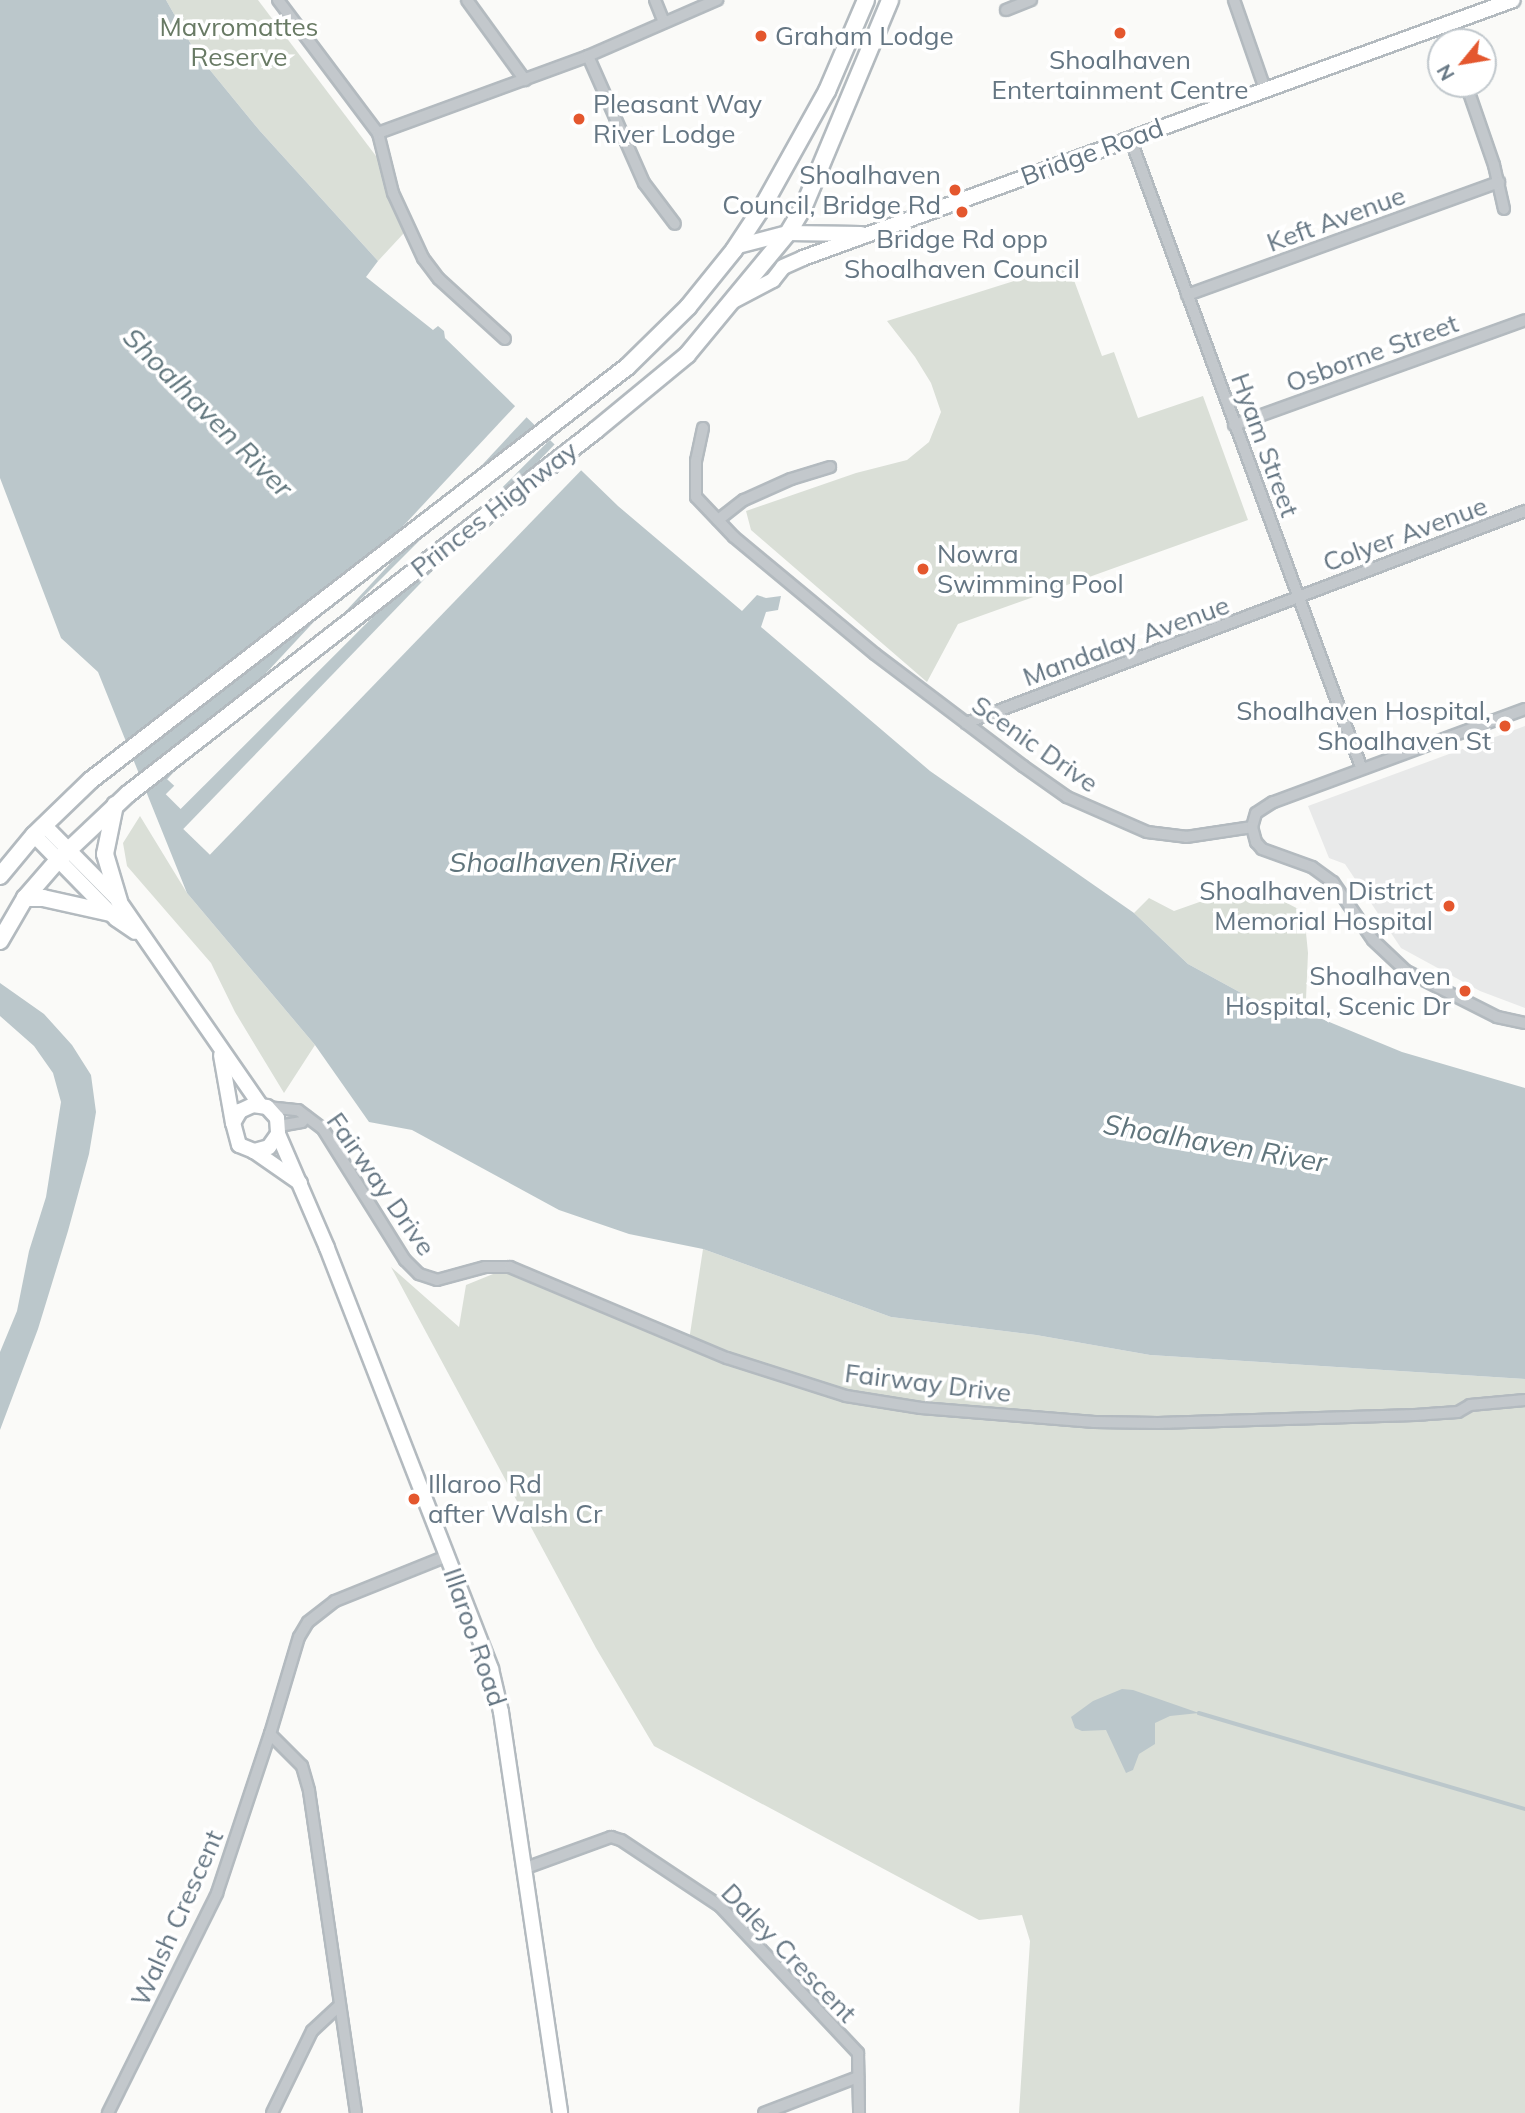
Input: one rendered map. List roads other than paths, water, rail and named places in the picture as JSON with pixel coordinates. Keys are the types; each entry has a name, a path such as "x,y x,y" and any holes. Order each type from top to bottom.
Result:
{"highway":[{"name":"Princes Highway","path":"0,876 39,830 109,768 627,367 665,331 708,286 738,246 827,91 866,0"},
{"name":"Princes Highway","path":"0,941 25,898 63,854 115,805 596,430 687,355 788,233 819,174 890,0"},
{"path":"25,898 115,907 105,854 115,805"}],"main road":[{"name":"Bridge Road","path":"732,302 773,280 783,267 1513,0"},
{"name":"Bridge Road","path":"738,246 788,233 869,234"},
{"name":"Illaroo Road","path":"39,830 142,937 176,980 220,1050 264,1106 277,1118 279,1130 447,1556 497,1691 560,2113"},
{"name":"Illaroo Road","path":"220,1050 234,1138 239,1144 254,1151 301,1184"},
{"path":"233,1123 240,1111 264,1106"},
{"path":"254,1151 269,1147 279,1130"}],"street":[{"path":"278,0 377,133 393,193 423,258 439,279 505,340"},
{"path":"467,0 525,80"},
{"path":"655,0 664,22"},
{"path":"377,133 588,56 717,0"},
{"path":"1006,10 1031,0"},
{"path":"1234,0 1265,89"},
{"path":"1445,24 1446,28"},
{"path":"588,56 632,160 644,183 675,224"},
{"path":"1471,98 1499,182 1504,209"},
{"name":"Hyam Street","path":"1130,138 1361,767"},
{"name":"Keft Avenue","path":"1187,295 1499,182"},
{"name":"Osborne Street","path":"1234,425 1525,320"},
{"name":"Scenic Drive","path":"703,428 696,461 696,498 734,537 875,654 1067,797 1129,826 1160,835 1186,836 1252,827"},
{"path":"718,520 744,500 791,478 830,467"},
{"name":"Colyer Avenue","path":"1299,596 1525,512"},
{"name":"Mandalay Avenue","path":"966,723 1292,602 1299,596"},
{"path":"1525,709 1361,767 1260,808 1255,813 1252,827 1262,849 1312,867 1333,882 1373,940 1406,971 1497,1017 1525,1023"},
{"name":"Fairway Drive","path":"264,1106 298,1110 323,1129 405,1260 419,1274 437,1280 485,1267 510,1267 727,1358 846,1396 921,1408 1094,1422 1158,1423 1415,1415 1458,1412 1470,1405 1525,1400"},
{"name":"Fairway Drive","path":"279,1130 302,1122 306,1116"},
{"name":"Walsh Crescent","path":"108,2113 216,1893 270,1734 299,1637 308,1622 335,1601 447,1556"},
{"path":"270,1734 302,1766 309,1790 356,2113"},
{"name":"Daley Crescent","path":"523,1869 611,1837 621,1840 720,1906 858,2053 859,2113"},
{"path":"272,2113 312,2032 340,2005"},
{"path":"764,2113 858,2077"}],"water":[{"name":"Shoalhaven River","path":"0,0 166,0 196,53 260,131 378,261 366,277 433,330 438,326 444,331 445,338 618,506 742,611 757,595 766,598 781,596 778,610 766,612 761,627 930,771 1134,913 1188,964 1267,1007 1322,1019 1402,1052 1525,1088 1525,1379 1150,1355 1036,1335 891,1317 703,1249 629,1234 559,1210 412,1130 369,1122 315,1045 187,893 98,672 61,638 0,478"},
{"path":"0,983 44,1014 72,1045 91,1075 96,1112 89,1154 68,1231 38,1329 0,1430 0,1352 17,1311 29,1251 46,1197 61,1102 53,1073 34,1046 0,1016"},
{"path":"1122,1689 1133,1690 1199,1713 1170,1716 1155,1723 1155,1744 1139,1754 1133,1770 1126,1773 1106,1730 1082,1731 1075,1728 1071,1717 1093,1701"}],"waterway":[{"path":"1199,1713 1525,1809"}],"place":[{"name":"Shoalhaven Entertainment Centre","path":"1120,33"},
{"name":"Graham Lodge","path":"761,36"},
{"name":"Pleasant Way River Lodge","path":"579,119"},
{"name":"Shoalhaven Council, Bridge Rd","path":"955,190"},
{"name":"Bridge Rd opp Shoalhaven Council","path":"962,212"},
{"name":"Nowra Swimming Pool","path":"923,569"},
{"name":"Shoalhaven Hospital, Shoalhaven St","path":"1505,726"},
{"name":"Shoalhaven District Memorial Hospital","path":"1449,906"},
{"name":"Shoalhaven Hospital, Scenic Dr","path":"1465,991"},
{"name":"Illaroo Rd after Walsh Cr","path":"414,1499"}],"park label":[{"name":"Mavromattes Reserve","path":"239,42"}]}
